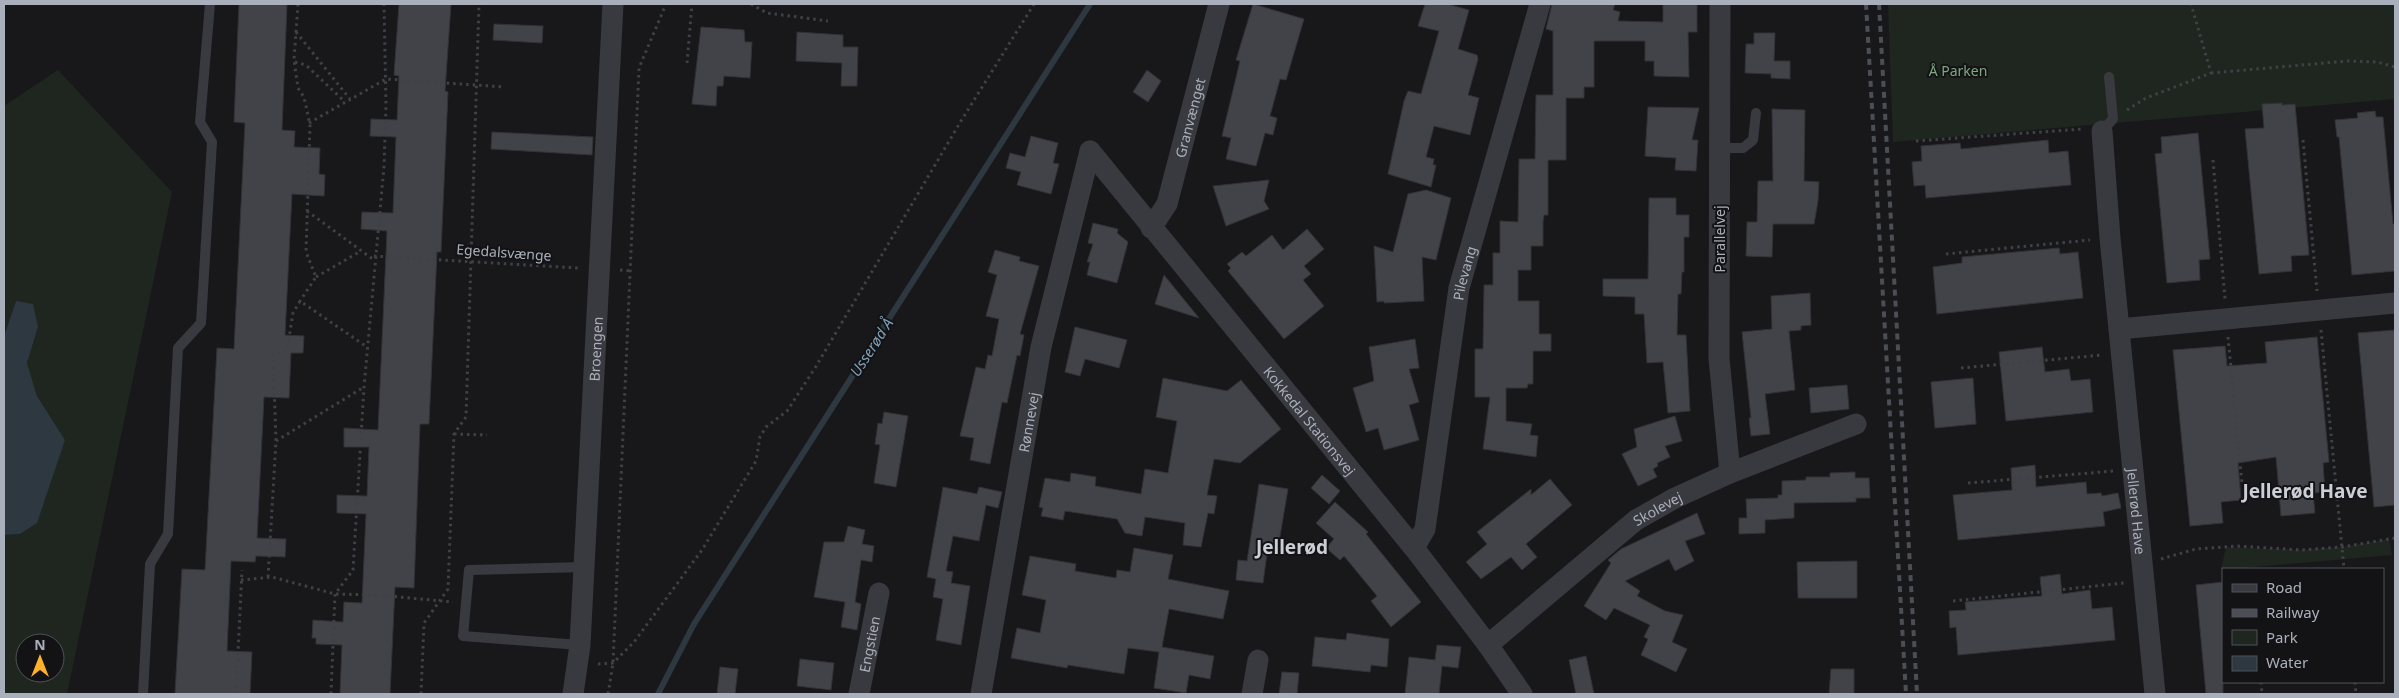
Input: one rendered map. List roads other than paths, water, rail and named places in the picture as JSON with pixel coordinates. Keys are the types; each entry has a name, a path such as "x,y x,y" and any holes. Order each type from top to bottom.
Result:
{"street":[{"name":"Broengen","path":"573,694 579,655 612,4"},
{"name":"Granvænget","path":"1152,228 1167,204 1218,4"},
{"name":"Pilevang","path":"1414,548 1425,529 1459,288 1540,4"},
{"name":"Parallelvej","path":"1720,4 1719,358 1730,473"},
{"name":"Jellerød Have","path":"2108,125 2110,238 2155,694"},
{"name":"Kokkedal Stationsvej","path":"1090,151 1414,548 1488,644 1522,694"},
{"name":"Rønnevej","path":"981,694 1041,347 1090,151"},
{"path":"2119,329 2395,303"},
{"name":"Skolevej","path":"1488,644 1636,520 1675,498 1730,473 1856,424"},
{"name":"Engstien","path":"859,694 879,593"},
{"path":"1252,694 1258,660"}],"lane":[{"path":"142,694 150,564 168,534 178,348 201,322 212,142 200,122 210,4"},
{"path":"2108,125 2109,78"},
{"path":"1720,148 1743,148 1753,140 1756,113"},
{"path":"579,655 463,636 469,570 584,566"}],"water":[{"path":"16,301 33,304 38,327 27,363 37,396 65,440 37,523 20,534 4,535 4,336"}],"waterway":[{"name":"Usserød Å","path":"658,694 694,624 1090,4"}],"railway":[{"path":"1866,4 1906,694"},
{"path":"1879,4 1917,694"}],"district":[{"name":"Jellerød Have","path":"2305,491"},
{"name":"Jellerød","path":"1292,547"}],"park label":[{"name":"Å Parken","path":"1958,70"}]}
